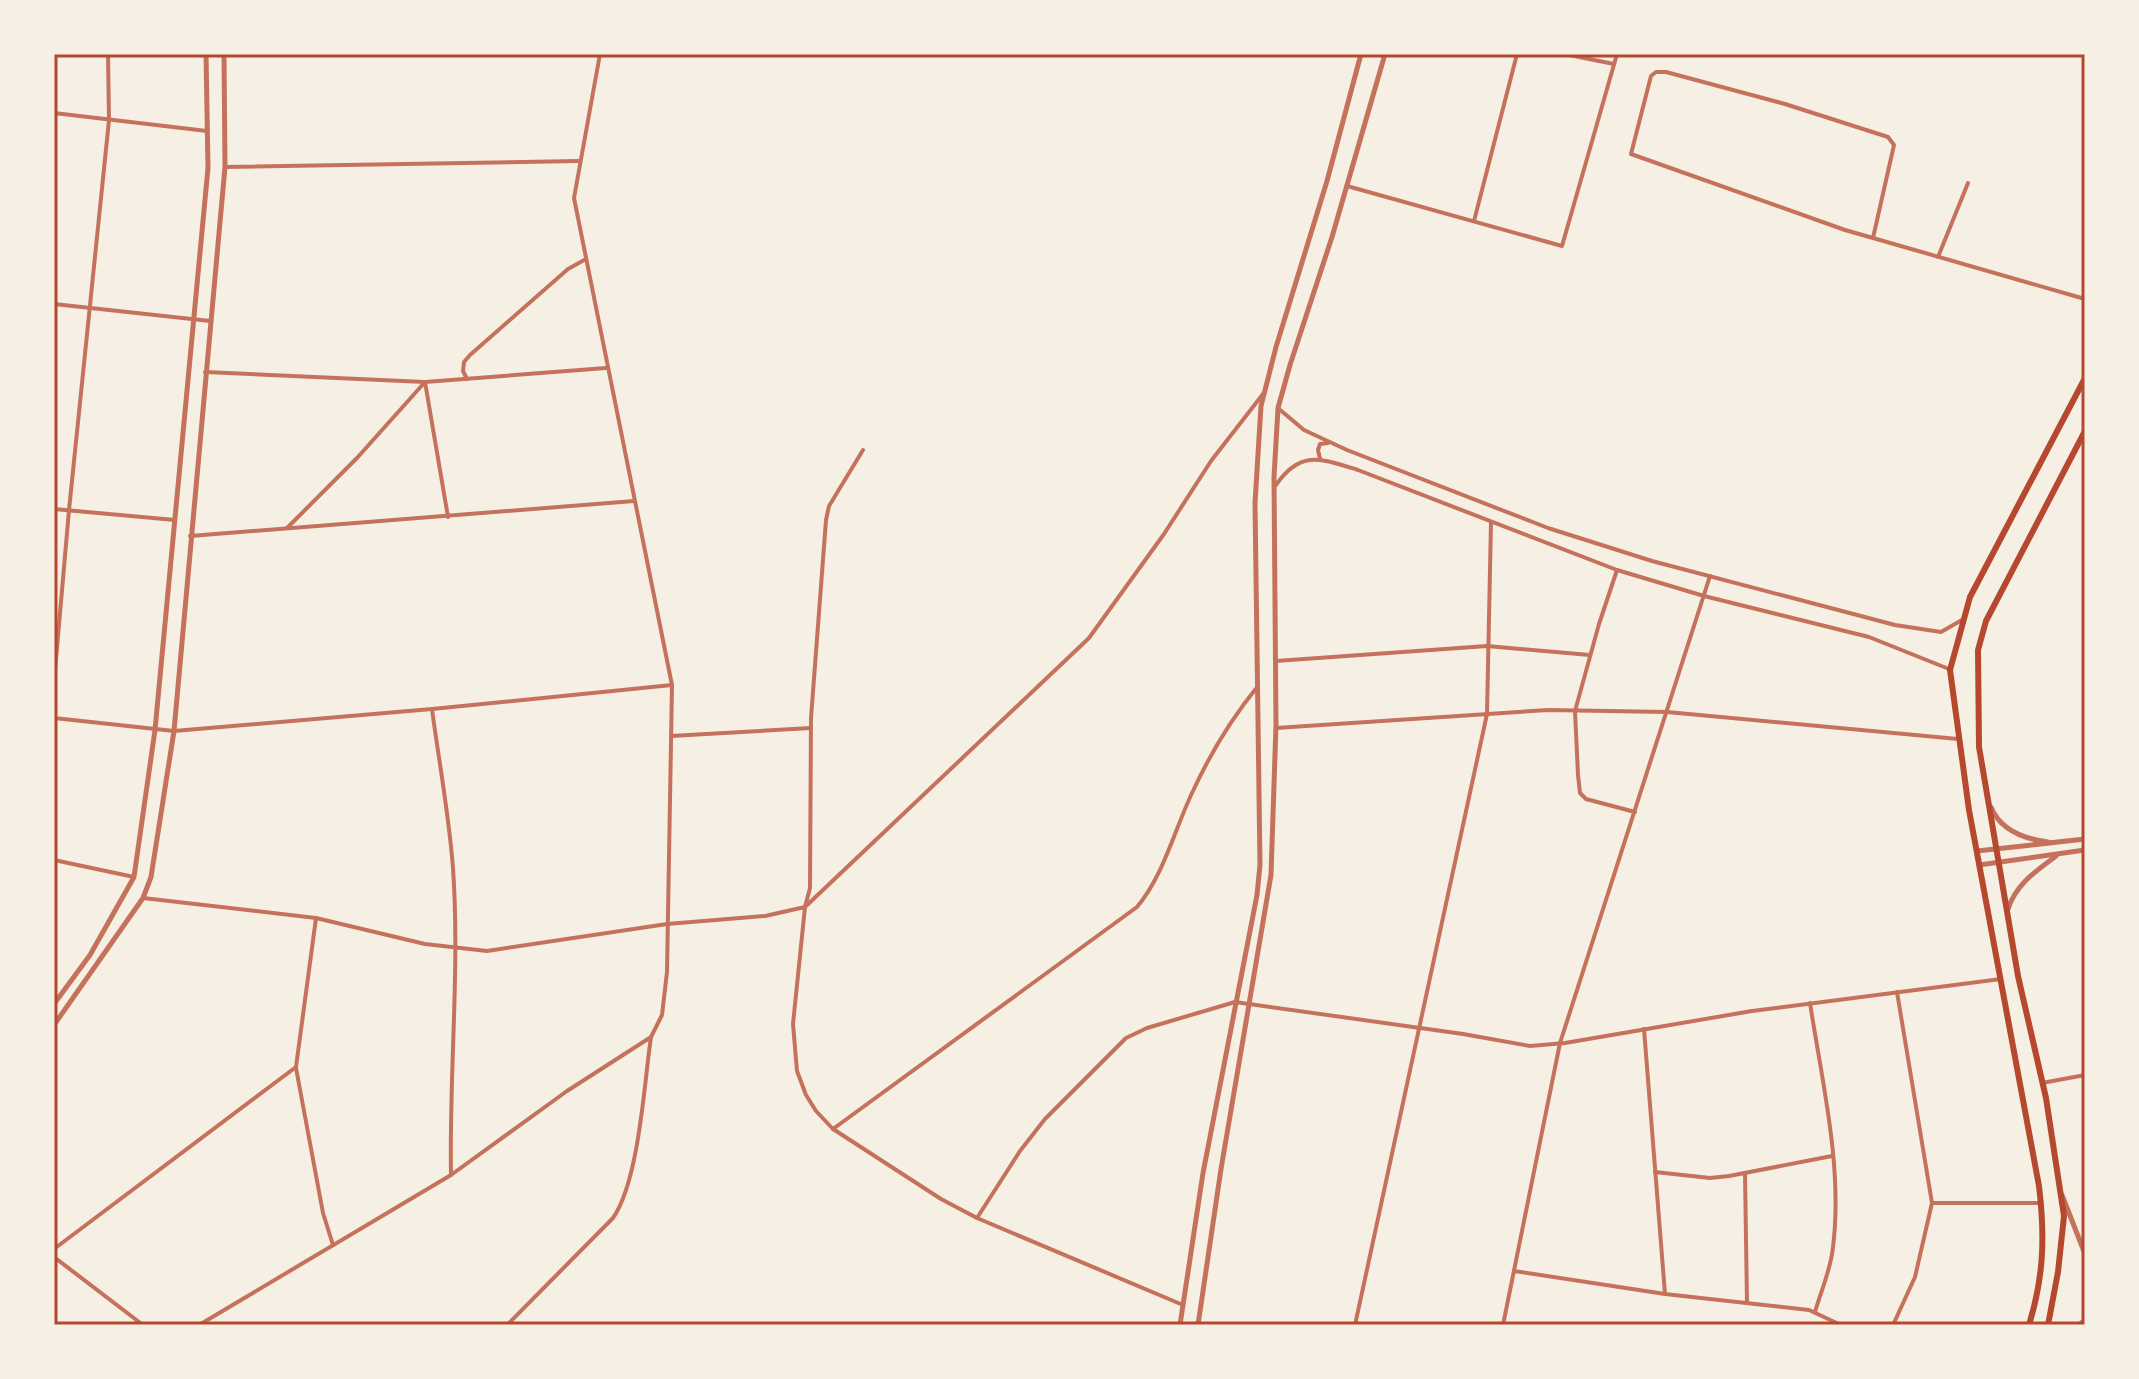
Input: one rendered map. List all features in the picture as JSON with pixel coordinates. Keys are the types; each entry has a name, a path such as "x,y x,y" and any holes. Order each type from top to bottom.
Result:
{"main road":[{"path":"2029,1325 2043,1268 2044,1225 1979,865 1950,670 1970,597 2085,378"},
{"path":"2048,1325 2064,1216 2042,1083 2006,914 1985,791 1979,747 1978,650 1986,621 2085,431"}],"street":[{"path":"54,682 109,120 108,54"},
{"path":"54,1004 90,955 134,877 155,730 208,168 206,54"},
{"path":"54,1025 143,898 151,877 174,731 225,167 224,54"},
{"path":"507,1325 613,1218 623,1203 633,1159 651,1037 666,998 672,685 574,198 600,54"},
{"path":"1180,1325 1203,1173 1257,895 1260,865 1255,503 1264,394 1361,54"},
{"path":"1198,1325 1271,875 1276,728 1274,486 1278,408 1385,54"},
{"path":"1474,221 1517,54"},
{"path":"1564,54 1614,64"},
{"path":"1347,186 1562,246 1617,54"},
{"path":"1873,238 1894,145 1888,137 1785,104 1666,72 1656,72 1651,76 1631,154 1873,238 2085,299"},
{"path":"54,113 207,131"},
{"path":"225,167 579,161"},
{"path":"1938,257 1968,183"},
{"path":"467,379 463,371 464,362 470,355 568,269 586,259"},
{"path":"54,304 210,321"},
{"path":"205,372 425,382 606,368"},
{"path":"425,382 448,517"},
{"path":"286,529 357,458 425,382"},
{"path":"143,898 316,918 455,948 487,951 667,924 765,916 805,907 1089,638 1164,534 1211,461 1264,394"},
{"path":"1278,408 1304,430 1334,444 1548,528 1710,576 1852,614 1934,632 1947,631 1964,619"},
{"path":"1321,459 1320,444 1334,444"},
{"path":"863,450 829,506 826,520 811,728 810,888 805,907 793,1024 793,1048 806,1095 833,1129 941,1199 977,1218 1183,1305"},
{"path":"1274,486 1289,468 1303,460 1321,459 1358,470 1617,570 1704,596 1869,637 1925,657 1950,670"},
{"path":"190,536 635,501"},
{"path":"54,509 175,520"},
{"path":"1355,1325 1487,714 1491,522"},
{"path":"1617,570 1575,711 1580,793 1596,803 1635,812"},
{"path":"1503,1325 1560,1043 1710,576"},
{"path":"1276,661 1487,646 1590,655"},
{"path":"54,718 174,731 672,685"},
{"path":"833,1129 1137,907 1152,887 1193,791 1228,723 1258,686"},
{"path":"432,709 453,867 455,948 451,1175"},
{"path":"1276,728 1487,714 1667,712 1958,739"},
{"path":"671,736 811,728"},
{"path":"1985,791 2001,822 2033,840 2057,843"},
{"path":"1977,851 2085,839"},
{"path":"1979,865 2085,850"},
{"path":"2006,914 2012,895 2058,854"},
{"path":"54,860 134,877"},
{"path":"316,918 296,1067 323,1213 333,1245"},
{"path":"977,1218 1020,1151 1045,1119 1126,1038 1147,1028 1235,1002 1530,1046 1810,1003 2001,979"},
{"path":"1893,1325 1915,1277 1932,1203 1897,992"},
{"path":"1810,1003 1832,1156 1835,1214 1833,1249 1815,1312"},
{"path":"1644,1029 1665,1294"},
{"path":"199,1325 451,1175 567,1091 651,1037"},
{"path":"54,1249 296,1067"},
{"path":"2042,1083 2085,1075"},
{"path":"1655,1172 1710,1178 1832,1156"},
{"path":"1745,1173 1747,1303"},
{"path":"2060,1189 2085,1254"},
{"path":"1932,1203 2041,1203"},
{"path":"54,1257 143,1325"},
{"path":"1514,1271 1665,1294 1815,1312 1841,1325"},
{"path":"2079,1325 2085,1320"}]}
